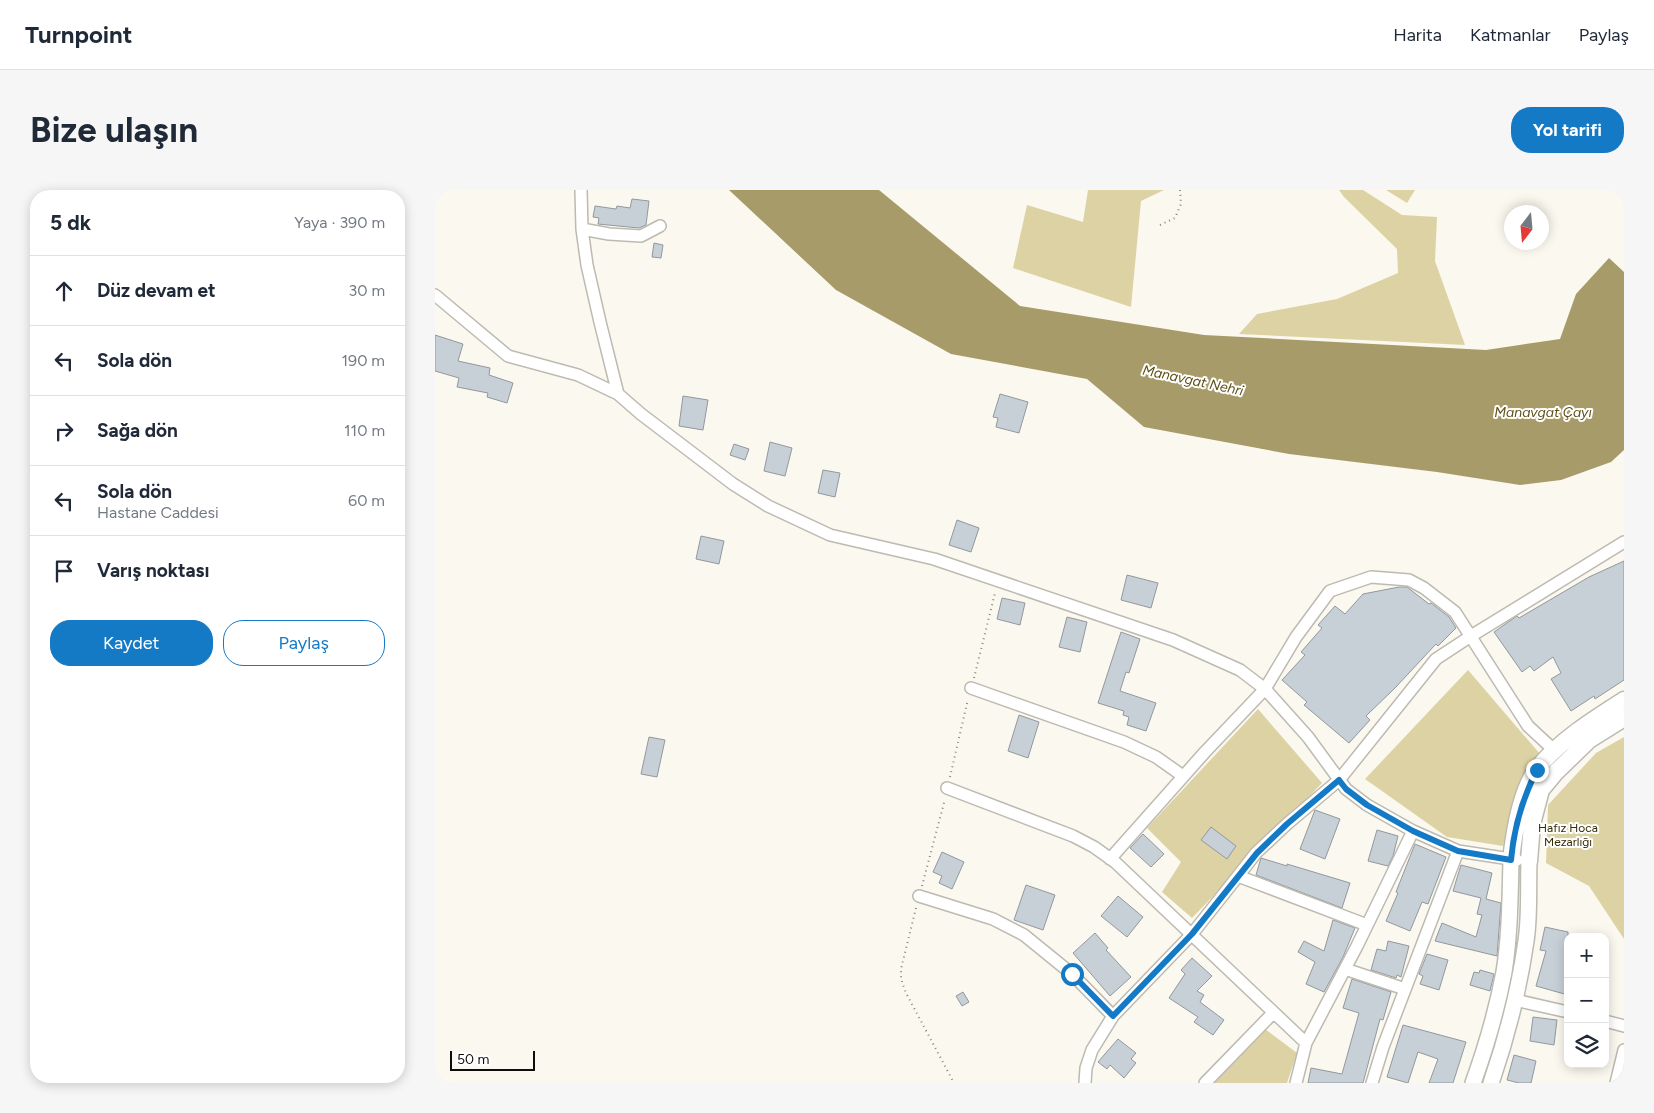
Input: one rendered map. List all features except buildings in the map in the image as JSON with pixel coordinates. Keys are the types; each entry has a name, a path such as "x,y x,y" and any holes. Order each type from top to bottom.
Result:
{"main road":[{"path":"1511,860 1517,820 1525,792 1537,770 1582,727 1624,700"},
{"path":"1529,860 1532,824 1541,790 1556,772 1589,740 1624,718"}],"street":[{"path":"581,190 582,229 587,265 618,394"},
{"path":"582,229 609,234 641,236 660,226"},
{"path":"435,295 508,356 578,375 618,394 641,414 733,484 768,506 830,535 934,559 1173,640 1240,670 1265,689 1307,737 1346,789 1367,805 1413,831 1458,851 1511,860 1529,860 1526,940 1515,1000 1491,1083"},
{"path":"1085,1083 1086,1068 1092,1050 1113,1016 1192,934 1257,853 1339,780 1436,659 1624,542"},
{"path":"1110,859 1183,776 1265,689 1296,637 1330,591 1371,577 1409,580 1424,588 1455,612 1528,726 1555,751"},
{"path":"971,688 1124,742 1157,757 1183,776"},
{"path":"947,788 1073,836 1094,847 1110,859 1192,934 1306,1043"},
{"path":"1296,1083 1306,1043 1413,831"},
{"path":"1372,1083 1383,1047 1458,851"},
{"path":"1473,1083 1494,1014 1504,972 1508,933 1511,860"},
{"path":"1238,876 1367,925"},
{"path":"919,896 993,919 1024,935 1072,974 1113,1016"},
{"path":"1345,969 1405,989"},
{"path":"1515,1000 1564,1011"},
{"path":"1205,1083 1273,1013"},
{"path":"1609,1022 1624,1026"},
{"path":"1616,1083 1624,1050"}],"path":[{"path":"1160,225 1175,218 1181,204 1180,190"},
{"path":"954,1083 906,993 901,979 902,962 998,581"}],"green space":[{"path":"1088,190 1164,190 1141,201 1131,307 1013,268 1027,205 1083,222"},
{"path":"1339,190 1363,190 1402,215 1437,217 1435,261 1465,345 1239,334 1257,314 1337,299 1398,273 1397,249"},
{"path":"1386,190 1415,190 1407,203"},
{"path":"1468,670 1540,754 1513,800 1503,846 1447,837 1365,779"},
{"path":"1258,709 1322,783 1192,918 1162,892 1181,862 1147,828"},
{"name":"Hafız Hoca Mezarlığı","path":"1624,737 1624,939 1589,886 1546,863 1548,805 1596,753"},
{"path":"1265,1029 1297,1053 1287,1083 1213,1083"}],"water":[{"name":"Manavgat Çayı","path":"729,190 879,190 1020,306 1204,335 1486,350 1560,339 1576,294 1609,258 1624,272 1624,450 1611,462 1561,480 1520,485 1437,472 1289,454 1144,427 1087,379 951,354 836,290"}],"route":[{"path":"1072,974 1113,1016 1192,934 1257,853 1287,824 1339,780 1346,789 1367,805 1413,831 1458,851 1511,860 1517,820 1525,792 1537,770"}],"water label":[{"name":"Manavgat Nehri","path":"1193,380"}]}
